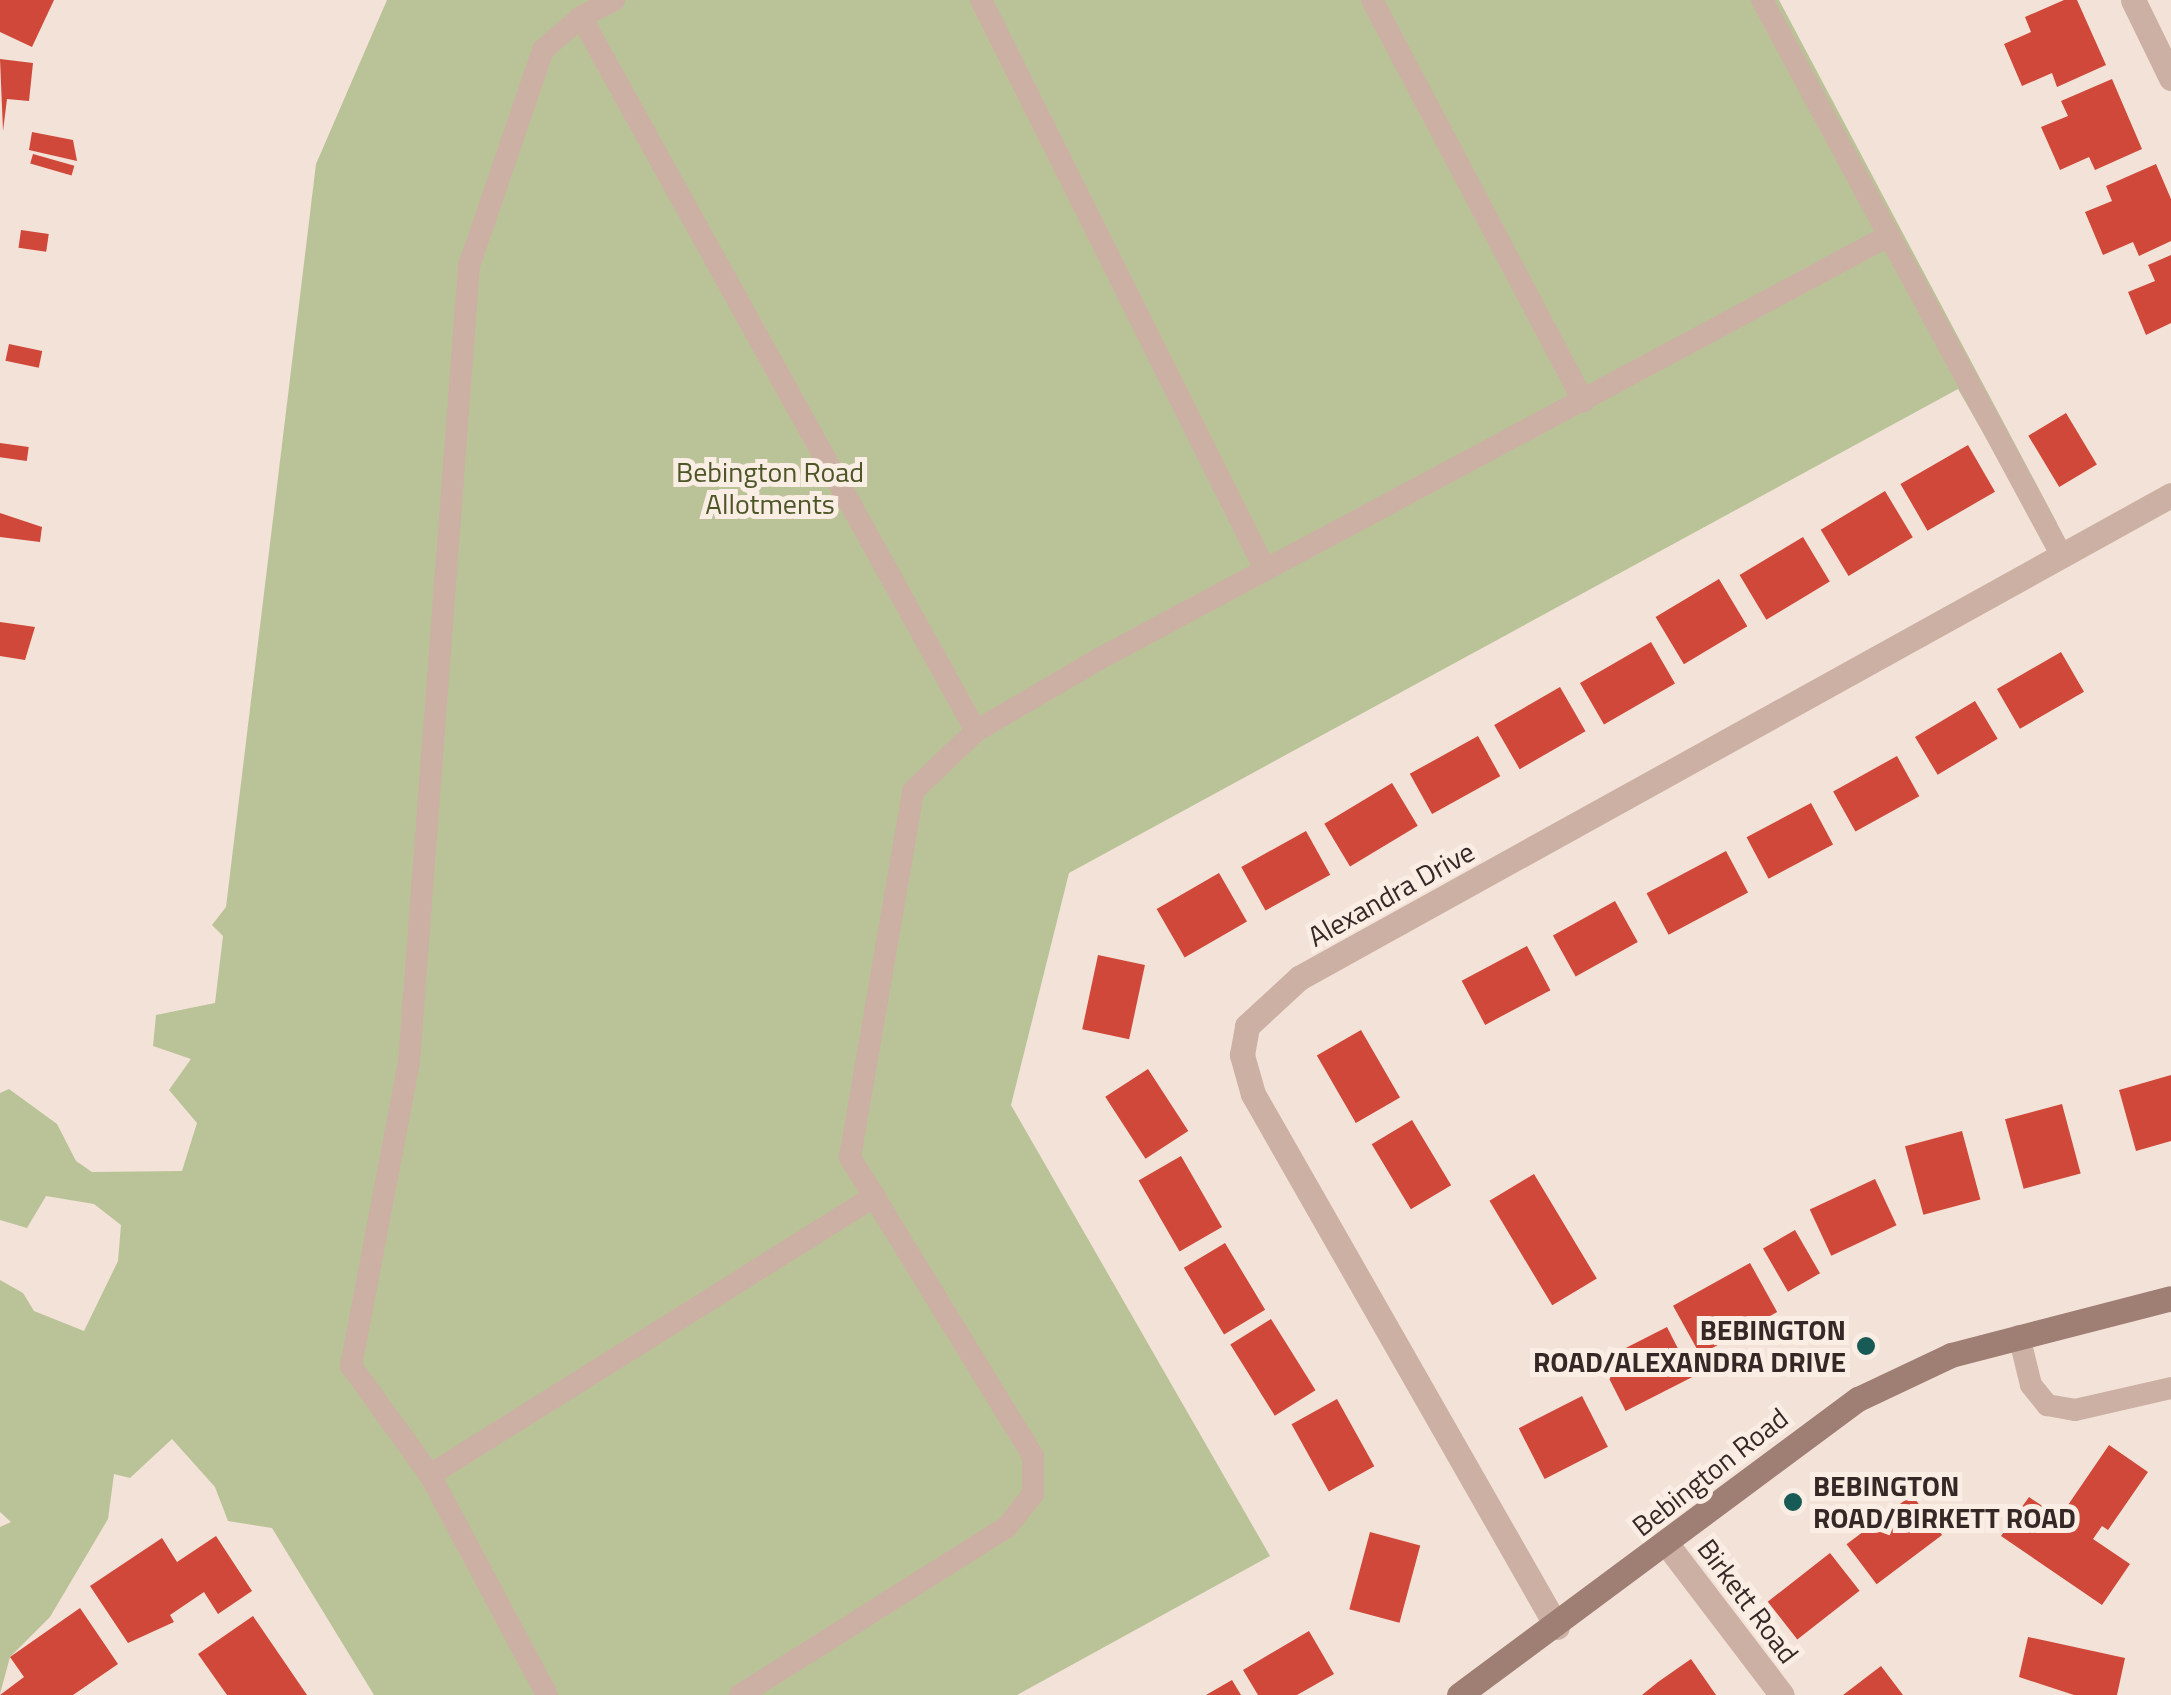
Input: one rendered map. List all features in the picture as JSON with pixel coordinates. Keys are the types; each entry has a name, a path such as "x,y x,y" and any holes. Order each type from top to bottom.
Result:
{"main road":[{"name":"Bebington Road","path":"1459,1695 1556,1627 1858,1399 1951,1355 2171,1298"}],"street":[{"path":"2134,0 2171,78"},
{"name":"Alexandra Drive","path":"1556,1627 1252,1094 1242,1055 1246,1026 1299,978 2171,494"},
{"name":"Birkett Road","path":"1666,1543 1782,1695"}],"lane":[{"path":"547,1695 430,1474 351,1366 409,1062 470,266 543,50 581,17 614,0"},
{"path":"982,0 1266,569"},
{"path":"1372,0 1584,402"},
{"path":"1762,0 2062,556"},
{"path":"581,17 976,732"},
{"path":"740,1695 1007,1527 1033,1494 1033,1456 850,1158 913,791 976,732 1266,569 1890,235"},
{"path":"430,1474 875,1196"},
{"path":"2019,1336 2031,1385 2047,1405 2075,1410 2171,1388"}],"green space":[{"name":"Bebington Road Allotments","path":"387,0 1779,0 2057,523 2040,532 1958,389 1069,873 1011,1105 1270,1556 1017,1695 374,1695 272,1528 228,1521 215,1487 172,1439 130,1478 114,1474 108,1519 50,1617 10,1657 0,1694 0,1527 11,1522 0,1512 0,1280 23,1293 34,1311 84,1331 118,1261 121,1225 94,1204 46,1196 27,1228 0,1220 0,1093 9,1089 57,1124 76,1161 92,1172 182,1171 197,1123 169,1090 191,1059 153,1046 156,1015 215,1003 223,936 212,925 226,907 316,164"}],"building":[{"path":"0,0 54,0 32,47 0,32"},
{"path":"2064,0 2077,0 2106,65 2057,87 2052,73 2022,86 2004,44 2031,32 2025,17"},
{"path":"0,59 33,63 29,101 7,99 3,131"},
{"path":"2112,79 2142,149 2095,170 2089,157 2060,170 2041,127 2068,116 2061,101"},
{"path":"32,132 73,140 77,161 29,150"},
{"path":"33,154 74,166 72,175 30,164"},
{"path":"2156,164 2171,199 2171,241 2139,256 2133,242 2103,255 2085,212 2112,201 2106,186"},
{"path":"21,230 49,234 46,252 18,248"},
{"path":"2171,255 2171,323 2146,335 2128,292 2155,281 2148,265"},
{"path":"9,344 42,351 39,368 5,361"},
{"path":"2066,413 2097,464 2059,487 2028,436"},
{"path":"0,443 29,447 27,461 0,457"},
{"path":"1968,445 1995,492 1927,531 1900,484"},
{"path":"1885,491 1913,537 1849,576 1821,530"},
{"path":"0,513 42,527 40,542 0,537"},
{"path":"1803,537 1830,582 1766,620 1740,575"},
{"path":"1719,579 1747,626 1684,664 1656,617"},
{"path":"0,622 35,627 25,660 0,656"},
{"path":"1651,642 1675,684 1604,725 1580,683"},
{"path":"2061,652 2084,692 2020,729 1997,689"},
{"path":"1560,687 1586,731 1520,769 1494,725"},
{"path":"1975,701 1998,739 1938,775 1915,737"},
{"path":"1478,736 1500,776 1432,814 1410,774"},
{"path":"1897,756 1919,796 1855,832 1833,791"},
{"path":"1392,783 1418,826 1350,867 1324,824"},
{"path":"1811,803 1833,844 1769,879 1747,837"},
{"path":"1306,831 1330,875 1266,911 1241,867"},
{"path":"1726,851 1748,892 1669,935 1647,893"},
{"path":"1219,873 1247,921 1185,957 1157,909"},
{"path":"1615,901 1638,942 1576,977 1553,935"},
{"path":"1527,946 1550,990 1485,1025 1462,981"},
{"path":"1098,955 1145,965 1129,1039 1082,1029"},
{"path":"1361,1030 1400,1098 1356,1123 1317,1056"},
{"path":"1148,1069 1188,1131 1146,1159 1105,1097"},
{"path":"2171,1075 2171,1141 2136,1151 2119,1090"},
{"path":"2062,1104 2081,1174 2024,1189 2005,1119"},
{"path":"1412,1120 1451,1185 1411,1209 1372,1144"},
{"path":"1962,1131 1980,1200 1923,1215 1905,1146"},
{"path":"1181,1156 1222,1227 1180,1252 1139,1180"},
{"path":"1534,1174 1597,1279 1552,1305 1489,1201"},
{"path":"1875,1179 1897,1225 1831,1256 1810,1209"},
{"path":"1795,1230 1820,1273 1788,1292 1763,1248"},
{"path":"1225,1243 1265,1310 1224,1335 1184,1268"},
{"path":"1750,1263 1777,1312 1700,1355 1673,1306"},
{"path":"1271,1319 1316,1390 1275,1416 1230,1344"},
{"path":"1667,1327 1692,1377 1626,1411 1600,1361"},
{"path":"1582,1396 1608,1447 1545,1479 1519,1428"},
{"path":"1337,1399 1374,1466 1329,1492 1292,1424"},
{"path":"2109,1445 2148,1472 2108,1530 2102,1526 2093,1539 2130,1564 2102,1605 2001,1536 2029,1497 2066,1522 2075,1510 2068,1505"},
{"path":"1912,1495 1942,1535 1877,1584 1847,1544"},
{"path":"1370,1532 1420,1545 1400,1623 1349,1609"},
{"path":"216,1536 252,1591 218,1614 204,1592 170,1615 174,1622 128,1643 90,1586 162,1538 177,1562"},
{"path":"1830,1553 1860,1591 1797,1639 1768,1602"},
{"path":"80,1608 118,1664 73,1695 0,1695 24,1677 10,1657"},
{"path":"253,1616 307,1695 227,1695 198,1654"},
{"path":"1309,1631 1334,1674 1297,1695 1258,1695 1243,1670"},
{"path":"2028,1637 2125,1658 2117,1695 2074,1695 2019,1677"},
{"path":"1691,1659 1716,1695 1642,1695 1658,1682"},
{"path":"1881,1666 1903,1695 1843,1695"},
{"path":"1232,1680 1241,1695 1206,1695"}],"place":[{"name":"BEBINGTON ROAD/ALEXANDRA DRIVE","path":"1866,1346"},
{"name":"BEBINGTON ROAD/BIRKETT ROAD","path":"1793,1502"}]}
